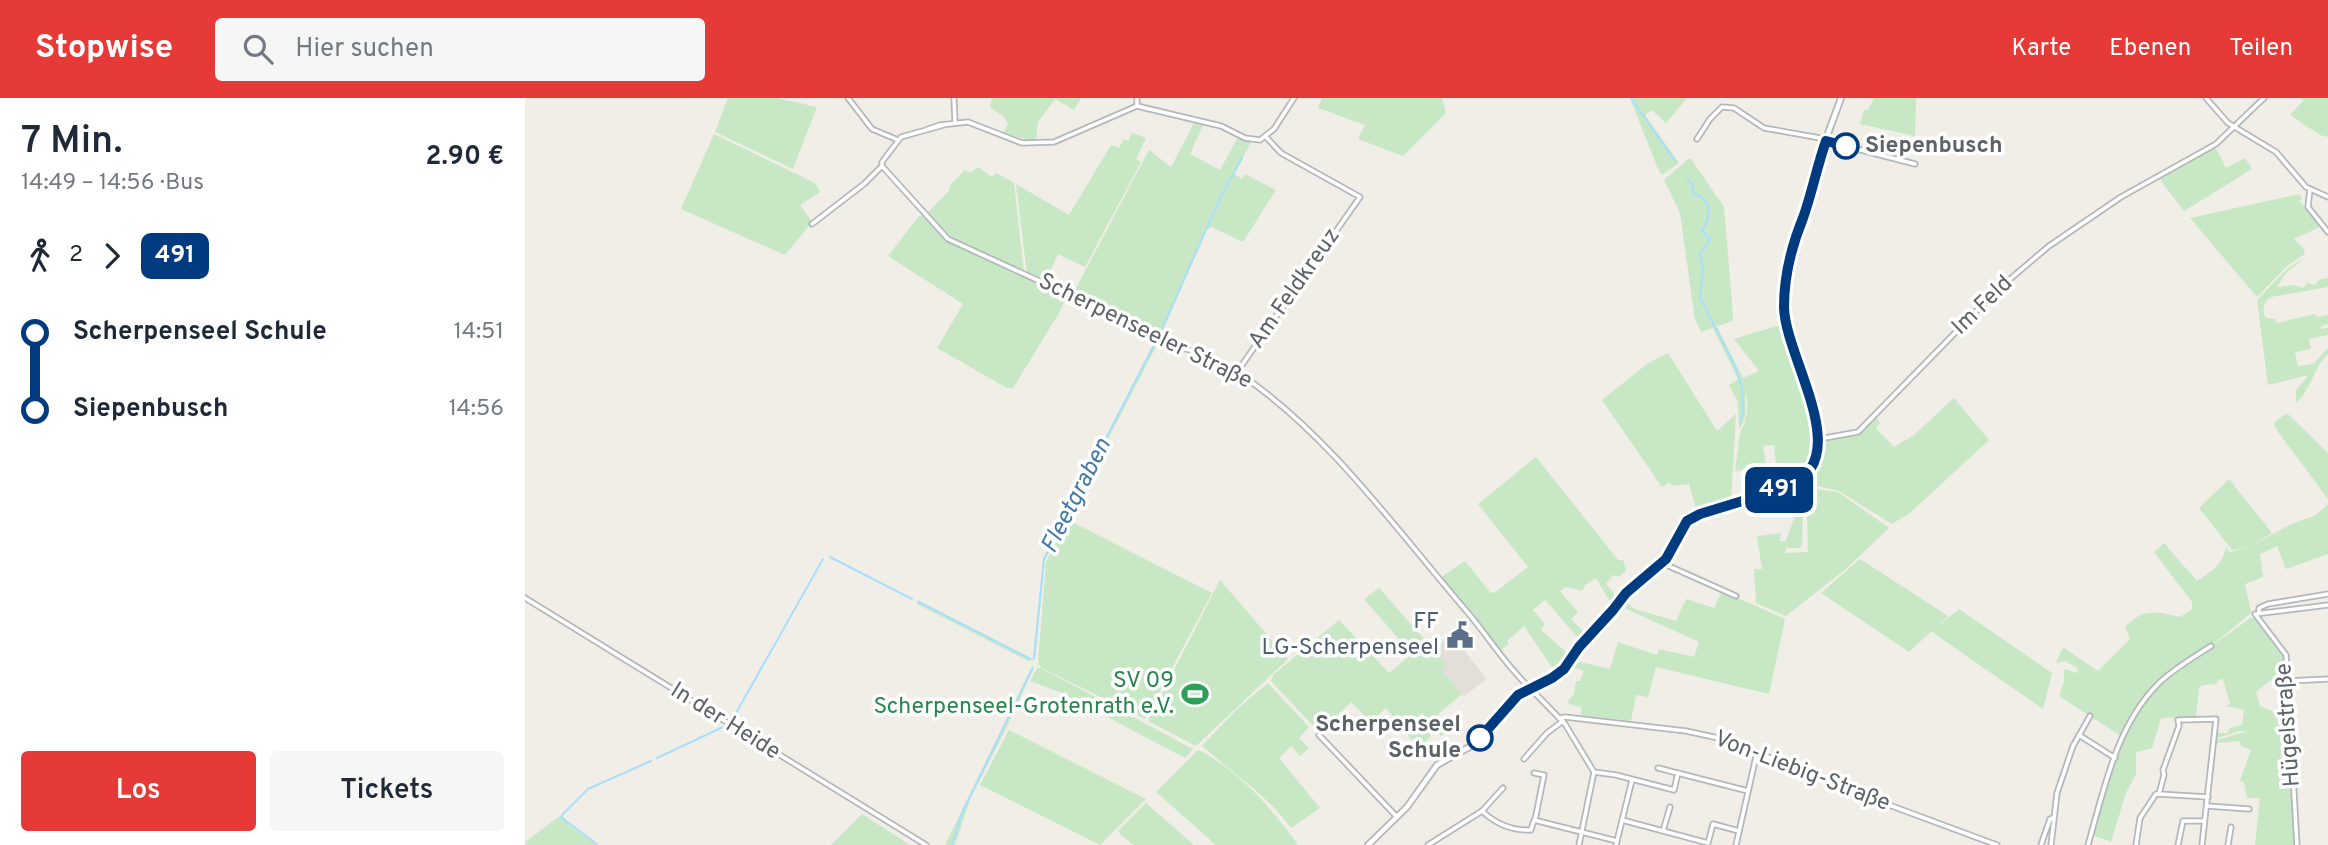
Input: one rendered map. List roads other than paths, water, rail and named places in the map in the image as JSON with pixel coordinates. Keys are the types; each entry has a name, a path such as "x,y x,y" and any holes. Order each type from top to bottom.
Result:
{"main road":[{"path":"1368,845 1407,807 1437,765 1473,745 1517,696 1564,669 1579,647 1626,593 1662,563 1684,524 1691,518 1801,481 1816,460 1819,439 1789,337 1784,308 1789,265 1841,98"}],"street":[{"path":"848,98 872,129 898,140"},
{"path":"954,98 955,122"},
{"path":"812,224 854,192 882,166 898,140 909,133 955,122 973,124 1022,143 1047,143 1059,141 1135,101 1221,126 1251,139 1266,137 1282,119 1294,98"},
{"path":"2206,98 2235,128 2277,152 2298,179 2310,189 2328,197"},
{"name":"Im Feld","path":"1819,439 1858,432 2008,280 2049,246 2156,176 2216,144 2264,98"},
{"path":"1697,139 1710,119 1723,107 1734,108 1764,128 1826,140 1915,164"},
{"name":"Am Feldkreuz","path":"1237,372 1360,197 1281,153 1266,137"},
{"name":"Scherpenseeler Straße","path":"882,166 948,239 1237,372 1277,402 1305,426 1419,553 1530,688"},
{"path":"2310,189 2308,207 2328,232"},
{"name":"Am Feldkreuz","path":"1348,190 1353,206"},
{"path":"1662,563 1736,596"},
{"path":"2328,594 2269,604 2259,608 2257,614 2328,605"},
{"name":"In der Heide","path":"525,598 926,845"},
{"name":"Hügelstraße","path":"2257,614 2286,654 2297,845"},
{"path":"2088,845 2125,733 2160,682 2211,646"},
{"path":"2288,681 2328,679"},
{"path":"1530,688 1562,720 1594,772 1579,845"},
{"path":"2051,845 2057,793 2068,756 2090,716"},
{"name":"Von-Liebig-Straße","path":"1562,720 1565,717 1627,723 1723,739 1881,803 1997,845"},
{"path":"2159,794 2163,770 2179,726 2178,720 2217,719 2202,845"},
{"path":"1524,759 1562,720"},
{"path":"1319,734 1397,817"},
{"path":"2079,735 2115,758"},
{"path":"1736,845 1757,752"},
{"path":"1658,768 1748,791"},
{"path":"1594,772 1674,790 1678,773"},
{"path":"1482,811 1497,824 1531,830 1544,775 1534,773"},
{"path":"1534,821 1617,843 1632,780"},
{"path":"1428,845 1482,811 1503,788"},
{"path":"2136,845 2140,816 2156,794 2208,797"},
{"path":"2207,806 2246,807"},
{"path":"1663,831 1670,807"},
{"path":"2041,845 2050,818 2053,818"},
{"path":"1622,820 1708,843 1713,824 1739,831"},
{"path":"2178,845 2183,821 2204,821"},
{"path":"2228,845 2231,827"}],"waterway":[{"path":"1631,98 1675,161"},
{"name":"Fleetgraben","path":"1162,329 1221,196 1242,158"},
{"path":"1687,178 1694,193 1705,200 1709,210 1702,231 1710,239 1700,254 1703,270 1700,298 1735,366 1742,388 1743,413 1740,422"},
{"name":"Fleetgraben","path":"1034,658 1044,559 1155,343"},
{"path":"830,557 912,599"},
{"path":"732,720 823,559"},
{"path":"919,602 1030,659"},
{"name":"Fleetgraben","path":"952,845 962,813 1032,669"},
{"path":"657,758 723,727"},
{"path":"597,844 562,818 562,815 588,789 651,761"}],"place":[{"name":"Siepenbusch","path":"1846,146"},
{"name":"FF LG-Scherpenseel","path":"1460,635"},
{"name":"SV 09 Scherpenseel-Grotenrath e.V.","path":"1195,694"},
{"name":"Scherpenseel Schule","path":"1480,738"}]}
